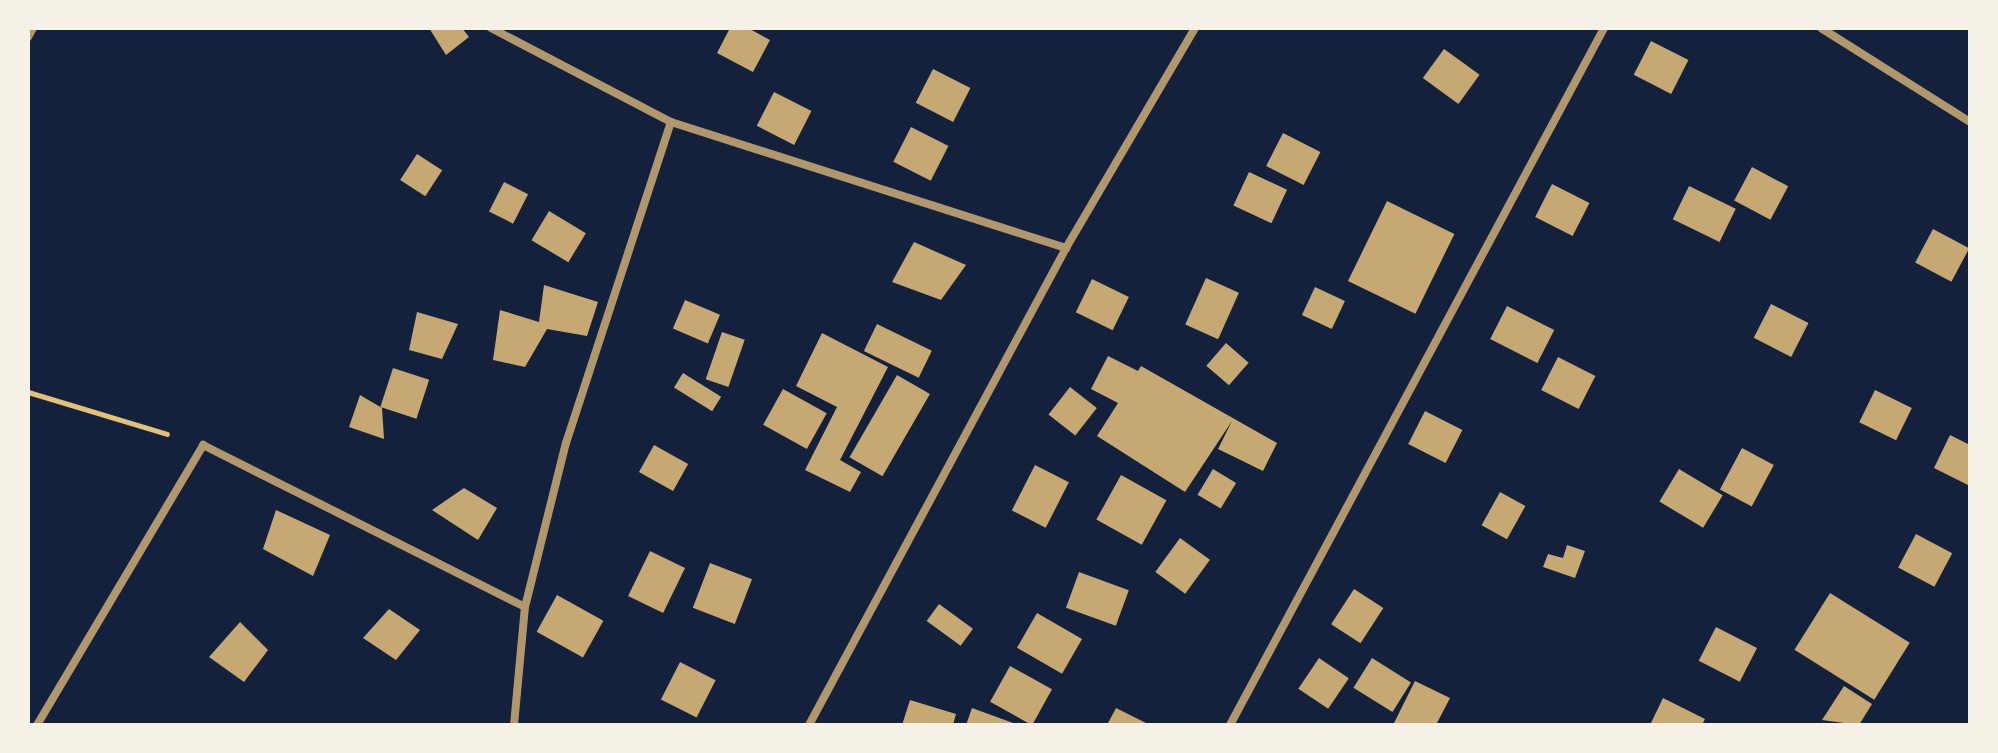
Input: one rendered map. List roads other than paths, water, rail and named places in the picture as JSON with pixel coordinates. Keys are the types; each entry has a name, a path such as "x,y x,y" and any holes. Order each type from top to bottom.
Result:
{"street":[{"path":"28,37 33,28"},
{"path":"491,28 671,122 1066,248"},
{"path":"809,725 1066,248 1195,28"},
{"path":"1230,725 1604,28"},
{"path":"1821,28 1970,122"},
{"path":"514,725 525,607 566,443 671,122"},
{"path":"37,725 203,445 525,607"}]}
